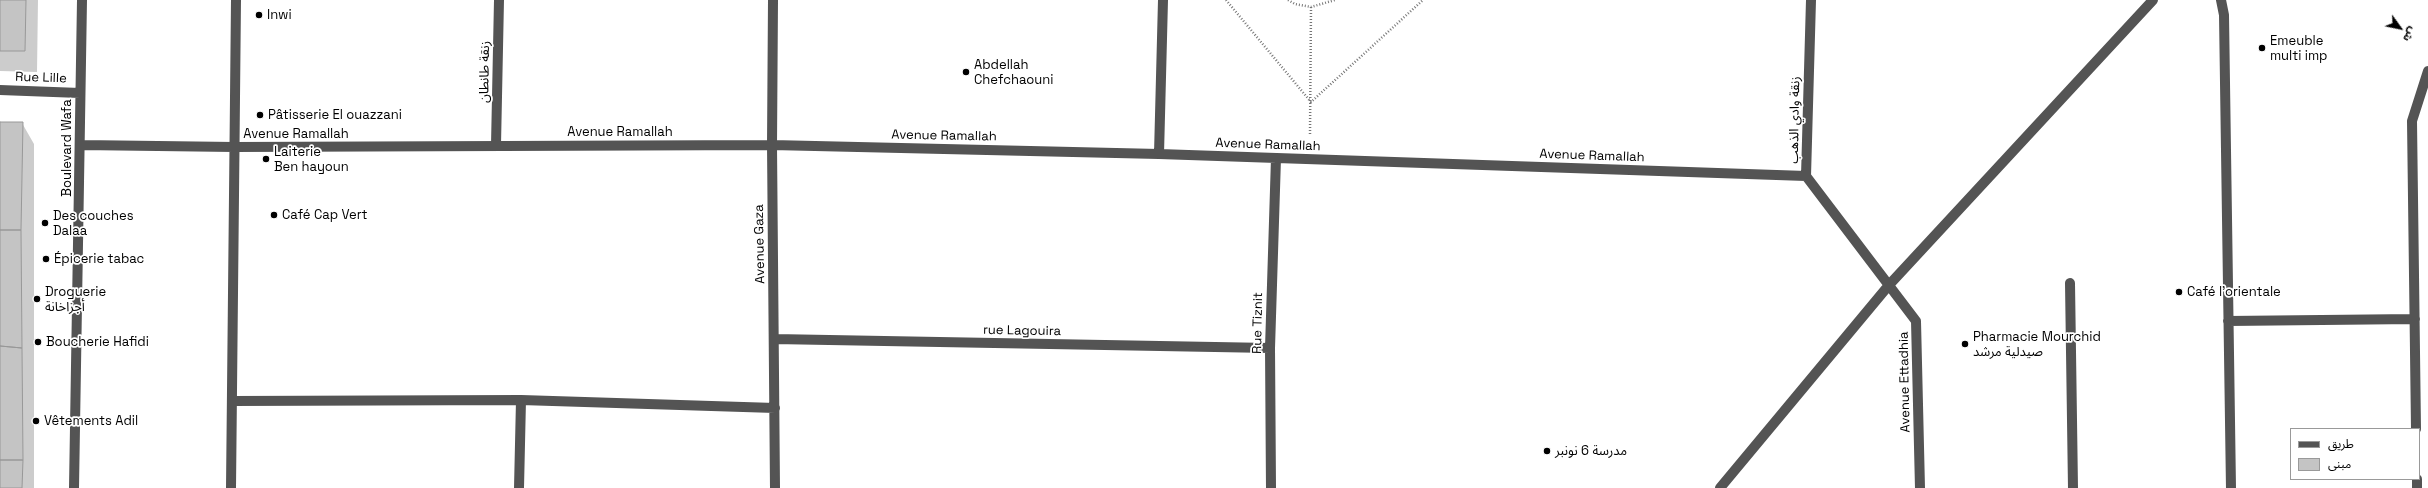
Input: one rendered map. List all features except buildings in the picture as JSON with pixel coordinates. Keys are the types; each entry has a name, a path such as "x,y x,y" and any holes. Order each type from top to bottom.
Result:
{"street":[{"name":"Boulevard Wafa","path":"74,488 81,144 80,93 82,0"},
{"path":"231,488 236,0"},
{"name":"زنقة طانطان","path":"496,145 499,0"},
{"name":"Avenue Gaza","path":"773,0 772,145 775,488"},
{"path":"1159,154 1163,0"},
{"name":"زنقة وادي الذهب","path":"1811,0 1806,176 1889,285"},
{"path":"1720,488 1889,285 2153,0"},
{"path":"2221,0 2224,15 2231,488"},
{"path":"2416,428 2412,120 2428,71"},
{"name":"Rue Lille","path":"0,90 80,93"},
{"name":"Avenue Ramallah","path":"81,144 234,147 772,145 1159,154 1806,176"},
{"name":"Rue Tiznit","path":"1271,488 1270,348 1276,158"},
{"path":"2070,283 2073,488"},
{"name":"Avenue Ettadhia","path":"1889,285 1916,320 1920,488"},
{"path":"2228,321 2415,319"},
{"name":"rue Lagouira","path":"774,339 1270,348"},
{"path":"232,401 521,400 775,408"},
{"path":"519,488 521,400"}],"path":[{"path":"1226,0 1311,102"},
{"path":"1288,0 1295,4 1311,7 1335,0"},
{"path":"1311,102 1423,0"},
{"path":"1310,160 1311,7"}],"place":[{"name":"Inwi","path":"259,15"},
{"name":"Emeuble multi imp","path":"2262,48"},
{"name":"Abdellah Chefchaouni","path":"966,72"},
{"name":"Pâtisserie El ouazzani","path":"260,115"},
{"name":"Laiterie Ben hayoun","path":"266,159"},
{"name":"Café Cap Vert","path":"274,215"},
{"name":"Des couches Dalaa","path":"45,223"},
{"name":"Épicerie tabac","path":"46,259"},
{"name":"Café l'orientale","path":"2179,292"},
{"name":"Droguerie أجزاخانة","path":"37,299"},
{"name":"Boucherie Hafidi","path":"38,342"},
{"name":"Pharmacie Mourchid صيدلية مرشد","path":"1965,344"},
{"name":"Vêtements Adil","path":"36,421"},
{"name":"مدرسة 6 نونبر","path":"1547,451"}]}
